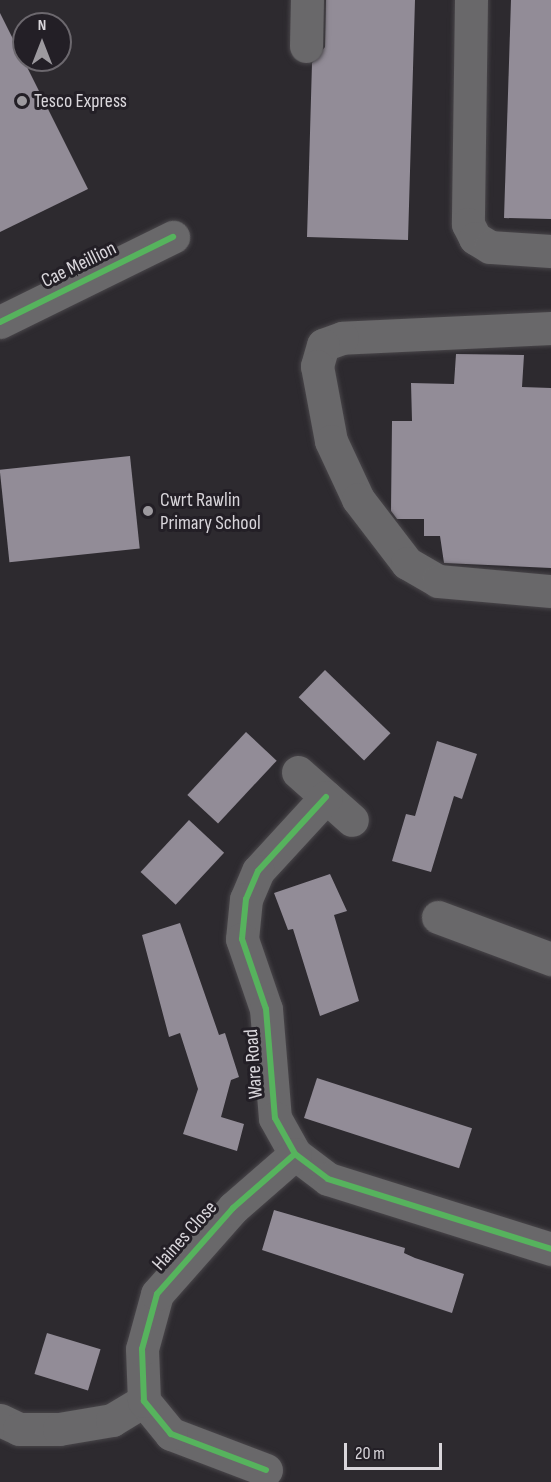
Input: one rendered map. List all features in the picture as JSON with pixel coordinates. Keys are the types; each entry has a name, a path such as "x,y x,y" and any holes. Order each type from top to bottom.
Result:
{"street":[{"path":"306,46 307,0"},
{"path":"471,0 468,224 475,238 490,247 551,251"},
{"name":"Cae Meillion","path":"0,322 173,237"},
{"path":"551,328 342,338 323,345 317,366 331,441 349,480 407,563 438,581 551,591"},
{"path":"298,772 352,820"},
{"name":"Ware Road","path":"326,797 258,871 243,919 242,939 268,1020 275,1118 295,1154 328,1179 551,1249"},
{"path":"438,917 551,959"},
{"name":"Haines Close","path":"144,1401 142,1348 157,1294 233,1208 295,1154"},
{"path":"0,1420 19,1429 59,1429 112,1420 144,1401 171,1434 231,1471 266,1470"}],"building":[{"path":"326,0 415,0 408,240 307,237 312,63 325,47"},
{"path":"511,0 551,0 551,219 504,218"},
{"name":"Tesco Express","path":"0,13 12,37 12,72 30,72 88,189 0,232"},
{"path":"456,354 524,355 522,387 551,388 551,568 444,563 440,536 424,536 424,519 397,519 391,511 392,421 412,421 411,383 454,384"},
{"path":"130,456 140,548 9,562 0,470"},
{"path":"325,670 390,733 364,761 299,697"},
{"path":"246,732 277,761 218,824 187,795"},
{"path":"437,741 477,754 462,799 454,796 431,872 392,861 406,814 415,816"},
{"path":"189,820 224,853 176,905 141,872"},
{"path":"330,874 347,911 334,915 359,1001 320,1016 293,929 288,930 274,893"},
{"path":"180,923 219,1035 225,1033 239,1077 231,1080 221,1117 244,1124 237,1151 183,1134 198,1089 180,1033 169,1037 142,935"},
{"path":"317,1078 472,1128 459,1168 304,1118"},
{"path":"274,1210 405,1248 404,1253 415,1258 464,1274 452,1313 262,1250"},
{"path":"47,1333 101,1349 88,1390 34,1374"}],"cycle path":[{"path":"0,322 173,237"},
{"path":"326,797 258,871 246,899 242,939 266,1009 275,1118 295,1154 328,1179 551,1249"},
{"path":"266,1470 171,1434 144,1401 142,1349 157,1294 233,1208 295,1154"}],"place":[{"name":"Tesco Express","path":"22,101"},
{"name":"Cwrt Rawlin Primary School","path":"148,511"}]}
